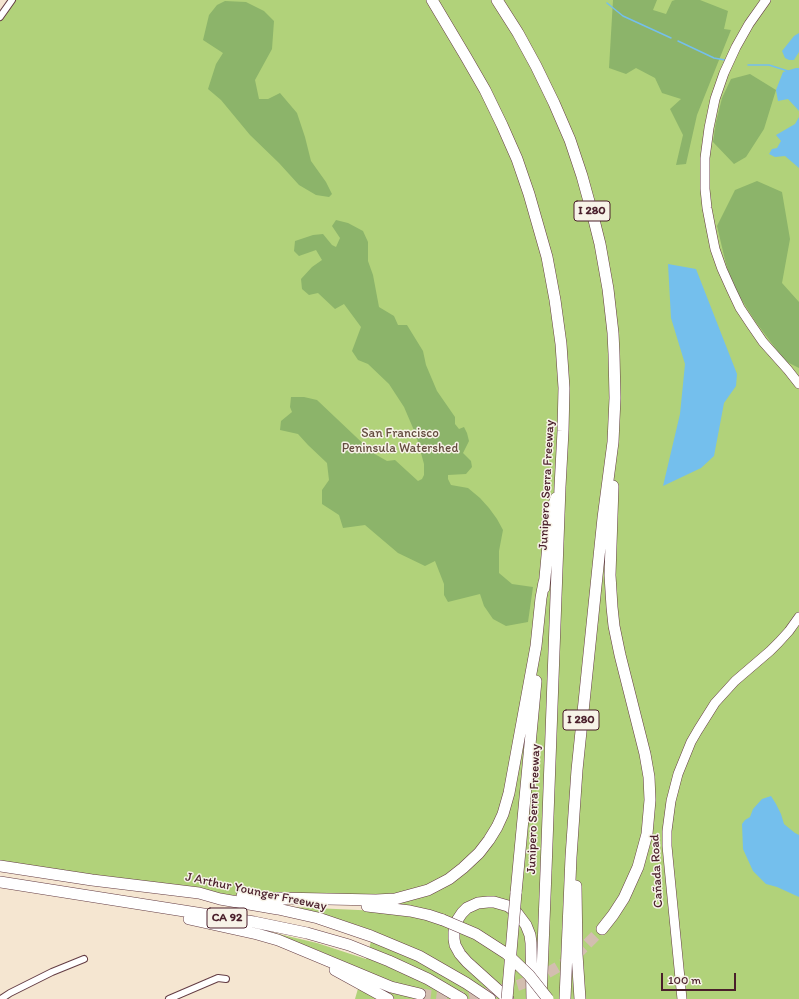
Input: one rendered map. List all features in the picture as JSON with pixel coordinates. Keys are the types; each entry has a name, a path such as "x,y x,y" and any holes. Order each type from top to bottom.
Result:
{"highway":[{"name":"Junipero Serra Freeway","path":"432,0 482,83 517,159 542,236 555,300 563,366 564,431 560,487 546,871 535,999"},
{"name":"I 280","path":"497,0 536,66 570,140 593,216 605,274 612,326 615,377 613,442 583,704 578,762 572,835 565,999"},
{"path":"602,929 624,898 638,867 647,834 650,800 647,765 618,649 612,607 610,576 613,504 613,442"},
{"path":"278,898 384,899 406,896 428,890 449,879 463,868 479,853 489,840 497,827 505,808 509,793 535,656 551,513 560,487"},
{"path":"507,999 544,599 544,582"},
{"path":"572,835 576,887 577,954 580,999"},
{"name":"J Arthur Younger Freeway","path":"0,866 92,880 199,893 220,899 309,916 371,936 409,952 466,983 490,999"},
{"name":"CA 92","path":"0,882 292,929 364,950 428,979 462,999"},
{"path":"199,893 278,898 396,909 420,913 443,920 476,934 507,954 529,975 548,999"},
{"path":"104,898 114,903 236,929 278,940 381,983 401,990 420,994"},
{"path":"507,999 467,962 455,945 454,932 458,919 467,908 478,903 494,902 508,906 517,913 526,925 530,935 535,999"},
{"path":"278,940 388,999"}],"main road":[{"path":"766,0 749,24 736,47 724,73 715,99 705,158 705,189 715,249 722,269 740,308 763,342 799,384"},
{"name":"Cañada Road","path":"682,999 667,846 667,831 671,801 678,774 694,736 715,703 735,681 779,642 799,617"}],"street":[{"path":"1,15 12,0"},
{"path":"1,999 52,972 84,959"},
{"path":"169,999 218,978 226,978"}],"green space":[{"name":"San Francisco Peninsula Watershed","path":"12,0 799,0 799,999 355,999 363,971 317,950 266,931 317,943 366,959 374,931 292,907 380,911 383,900 249,897 0,865 0,17"},
{"path":"613,0 657,0 653,10 666,14 672,1 675,0 700,0 728,11 724,29 731,30 697,115 686,164 676,165 683,135 670,109 681,99 662,93 655,78 636,68 626,74 609,68"},
{"path":"225,1 246,2 264,11 274,21 272,49 255,80 259,99 268,99 280,93 297,113 311,161 326,182 332,194 329,197 316,195 299,185 250,135 221,100 208,89 216,64 223,53 203,40 209,15 217,5"},
{"path":"750,74 776,90 764,129 746,157 734,164 713,142 716,122 722,98 731,79"},
{"path":"757,181 782,192 790,239 782,283 799,302 799,368 785,361 755,321 733,286 717,226 735,190"},
{"path":"336,220 348,223 363,231 368,242 368,261 373,275 379,307 394,316 398,325 407,325 423,351 426,365 437,391 455,417 455,424 459,429 464,427 467,433 469,441 463,453 471,461 472,467 466,474 448,475 448,479 451,485 468,488 480,498 497,519 503,530 499,551 499,573 512,584 533,587 528,622 506,626 493,619 484,606 480,594 448,602 444,595 444,584 435,561 425,566 398,553 365,525 343,528 339,515 322,504 322,490 329,480 327,463 298,434 280,430 281,421 292,412 290,407 291,397 304,397 317,400 373,453 387,461 395,460 418,481 422,479 424,475 424,464 416,435 404,407 389,384 368,364 358,360 352,351 361,327 344,304 335,309 318,293 309,295 302,289 301,279 312,267 322,260 316,250 299,256 294,251 295,241 313,235 323,234 332,245 336,247 340,238 332,226"}],"water":[{"path":"799,33 799,52 794,60 789,60 785,58 782,51 794,36"},
{"path":"799,68 799,111 788,99 778,101 776,90 783,72"},
{"path":"799,117 799,168 785,156 775,157 769,154 772,149 777,148 781,141 776,135 795,124"},
{"path":"668,264 696,269 737,374 736,386 724,403 714,456 701,468 663,486 680,414 685,364 671,318"},
{"path":"771,796 781,814 784,824 799,835 799,897 777,887 766,884 753,871 743,849 742,824 750,817 753,809 762,799"}],"waterway":[{"path":"607,3 623,16 671,38"},
{"path":"678,41 714,58 725,60"},
{"path":"748,65 769,65 788,71"}],"tunnel":[{"path":"420,994 444,997 469,997 491,993 519,985 542,976 563,964 580,951 602,929"}]}
